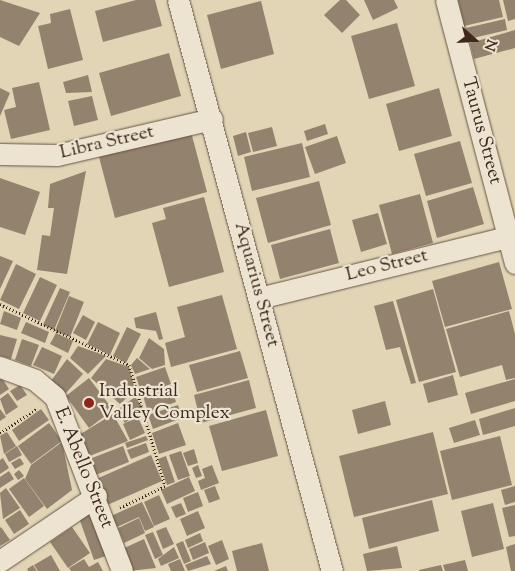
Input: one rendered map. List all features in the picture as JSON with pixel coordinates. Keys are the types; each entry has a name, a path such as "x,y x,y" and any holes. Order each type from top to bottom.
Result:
{"street":[{"name":"Aquarius Street","path":"178,0 212,118 258,298 332,571"},
{"name":"Taurus Street","path":"446,0 512,236 515,263"},
{"name":"Libra Street","path":"0,154 57,155 212,118"},
{"name":"Leo Street","path":"258,298 512,236"},
{"name":"E. Abello Street","path":"0,367 35,380 55,397 96,496 122,571"},
{"path":"0,561 96,496"}],"path":[{"path":"0,304 129,365 165,486 103,516"},
{"path":"0,433 55,397"}],"building":[{"path":"0,0 40,13 19,46 0,37"},
{"path":"136,0 155,0 162,26 103,42 95,11"},
{"path":"340,0 346,0 360,15 342,33 324,15"},
{"path":"364,0 394,0 398,8 373,20"},
{"path":"458,0 499,0 503,17 464,26"},
{"path":"503,0 515,0 515,19 508,21"},
{"path":"261,1 274,54 221,69 207,15"},
{"path":"70,9 83,60 48,69 38,26 51,23 50,14"},
{"path":"505,19 507,30 469,39 466,28"},
{"path":"397,23 415,86 369,99 351,36"},
{"path":"515,30 515,48 474,59 470,43"},
{"path":"169,53 181,96 111,116 99,73"},
{"path":"88,75 92,92 66,93 63,82"},
{"path":"39,82 50,130 11,139 4,110 16,107 12,88"},
{"path":"0,88 10,93 0,116"},
{"path":"439,88 452,136 399,151 386,104"},
{"path":"92,96 98,120 74,126 68,101"},
{"path":"325,124 328,134 307,141 304,131"},
{"path":"272,127 277,146 253,152 248,133"},
{"path":"191,132 207,192 115,218 99,157"},
{"path":"246,132 251,152 238,156 233,136"},
{"path":"337,136 346,163 315,174 305,147"},
{"path":"460,141 472,183 426,196 414,154"},
{"path":"302,143 310,177 252,191 244,157"},
{"path":"86,171 67,274 37,270 42,235 50,236 54,208 48,208 50,184"},
{"path":"0,178 40,192 25,235 0,227"},
{"path":"319,181 331,225 268,243 256,198"},
{"path":"473,187 484,224 437,238 427,201"},
{"path":"420,194 433,243 392,254 379,205"},
{"path":"204,197 224,272 169,287 152,223 166,219 163,208"},
{"path":"378,213 387,244 361,252 352,220"},
{"path":"330,229 339,263 280,279 271,245"},
{"path":"0,256 13,261 0,289"},
{"path":"499,262 512,309 445,327 432,281"},
{"path":"16,264 36,274 19,309 0,300"},
{"path":"40,277 57,285 40,321 23,313"},
{"path":"60,288 70,292 54,330 43,325"},
{"path":"433,289 456,372 419,382 396,300"},
{"path":"222,295 237,349 171,367 165,343 185,337 177,307"},
{"path":"69,296 84,302 70,337 55,331"},
{"path":"393,301 416,383 411,384 400,347 386,350 374,306"},
{"path":"4,311 21,318 17,330 0,324"},
{"path":"509,311 515,334 515,378 506,380 502,365 460,377 446,329"},
{"path":"156,312 163,339 159,340 156,331 136,328 134,318"},
{"path":"83,315 95,322 86,340 73,333"},
{"path":"26,322 49,332 45,343 21,333"},
{"path":"98,322 120,333 110,355 87,344"},
{"path":"127,327 141,334 126,363 113,356"},
{"path":"56,333 73,341 68,353 50,344"},
{"path":"0,335 17,339 11,359 0,356"},
{"path":"149,338 164,349 165,365 152,369 139,358"},
{"path":"22,339 39,345 31,366 15,360"},
{"path":"78,346 106,356 88,374 70,358"},
{"path":"42,347 62,356 54,374 33,365"},
{"path":"240,351 248,378 197,392 189,365"},
{"path":"137,358 150,369 135,374 131,365"},
{"path":"67,359 83,374 66,393 51,381"},
{"path":"106,359 129,367 135,390 120,404 91,378"},
{"path":"165,367 171,384 142,394 136,377"},
{"path":"0,375 9,389 0,395"},
{"path":"453,375 458,395 428,403 423,384"},
{"name":"Industrial Valley Complex","path":"89,378 113,410 89,428 66,396"},
{"path":"515,379 515,401 471,414 465,393"},
{"path":"249,380 256,408 201,423 194,395"},
{"path":"20,385 27,395 17,401 10,391"},
{"path":"171,386 176,402 148,412 143,396"},
{"path":"8,393 18,407 6,415 0,399"},
{"path":"135,397 144,409 125,423 116,411"},
{"path":"385,401 391,425 358,434 352,410"},
{"path":"178,405 182,418 153,429 148,415"},
{"path":"515,408 515,426 483,435 479,419"},
{"path":"0,409 6,417 0,421"},
{"path":"41,409 49,420 19,441 12,430"},
{"path":"266,410 278,456 222,471 209,426"},
{"path":"113,414 128,441 87,457 79,435"},
{"path":"138,417 145,433 130,440 123,424"},
{"path":"475,420 480,435 454,443 449,428"},
{"path":"49,423 62,441 31,464 18,446"},
{"path":"178,423 186,445 159,454 152,433"},
{"path":"7,432 16,446 4,454 0,436"},
{"path":"433,432 448,494 354,517 339,456"},
{"path":"146,436 148,440 127,448 125,443"},
{"path":"500,436 512,485 452,500 440,451"},
{"path":"62,442 72,490 47,509 25,479 31,465"},
{"path":"146,443 149,452 131,459 127,450"},
{"path":"17,446 22,455 9,462 5,454"},
{"path":"123,446 129,462 93,476 87,460"},
{"path":"194,449 198,463 188,466 183,453"},
{"path":"181,451 190,476 178,480 169,455"},
{"path":"151,455 162,481 105,506 94,480"},
{"path":"166,456 175,482 167,485 158,459"},
{"path":"3,458 9,468 0,474 0,460"},
{"path":"20,458 24,464 15,469 11,463"},
{"path":"198,465 202,476 196,478 192,468"},
{"path":"212,465 219,483 201,490 198,481 205,478 202,469"},
{"path":"19,470 24,476 18,480 14,474"},
{"path":"9,471 14,479 0,488 0,477"},
{"path":"189,477 195,491 167,504 161,490"},
{"path":"24,478 44,506 29,517 9,489"},
{"path":"215,486 220,499 209,503 204,490"},
{"path":"515,486 515,502 505,505 501,490"},
{"path":"6,488 20,508 3,519 0,493"},
{"path":"198,492 203,506 188,512 183,498"},
{"path":"159,495 170,519 154,526 144,502"},
{"path":"432,500 439,531 369,549 362,518"},
{"path":"142,502 154,527 145,531 139,517 117,527 111,516"},
{"path":"181,503 186,514 176,518 171,507"},
{"path":"493,503 504,549 472,557 461,511"},
{"path":"515,505 515,536 509,537 502,508"},
{"path":"20,510 29,524 14,534 5,520"},
{"path":"198,511 205,528 187,536 180,519"},
{"path":"94,512 109,555 94,560 79,518"},
{"path":"139,518 145,533 124,543 118,528"},
{"path":"72,527 90,553 68,568 50,542"},
{"path":"166,527 174,544 163,549 156,531"},
{"path":"0,528 10,540 0,546"},
{"path":"153,532 163,555 155,559 145,535"},
{"path":"200,533 203,541 188,548 185,540"},
{"path":"144,539 156,568 129,571 120,550"},
{"path":"222,540 229,559 216,565 208,546"},
{"path":"183,541 191,561 184,564 176,544"},
{"path":"205,542 209,553 193,560 189,549"},
{"path":"262,543 269,571 237,571 232,551"},
{"path":"515,544 515,571 511,571 506,547"},
{"path":"397,546 402,568 367,571 363,554"},
{"path":"174,547 179,558 161,566 158,559"},
{"path":"51,555 60,571 38,571 34,565"},
{"path":"207,556 211,564 188,571 185,565"},
{"path":"84,559 89,567 98,562 103,571 71,571 69,568"},
{"path":"180,559 185,571 171,571 168,564"},
{"path":"465,560 468,571 445,571 443,565"},
{"path":"33,565 37,571 28,571 27,569"},
{"path":"441,565 443,571 419,571 419,570"},
{"path":"226,566 228,571 214,571"}],"place":[{"name":"Industrial Valley Complex","path":"89,403"}]}
